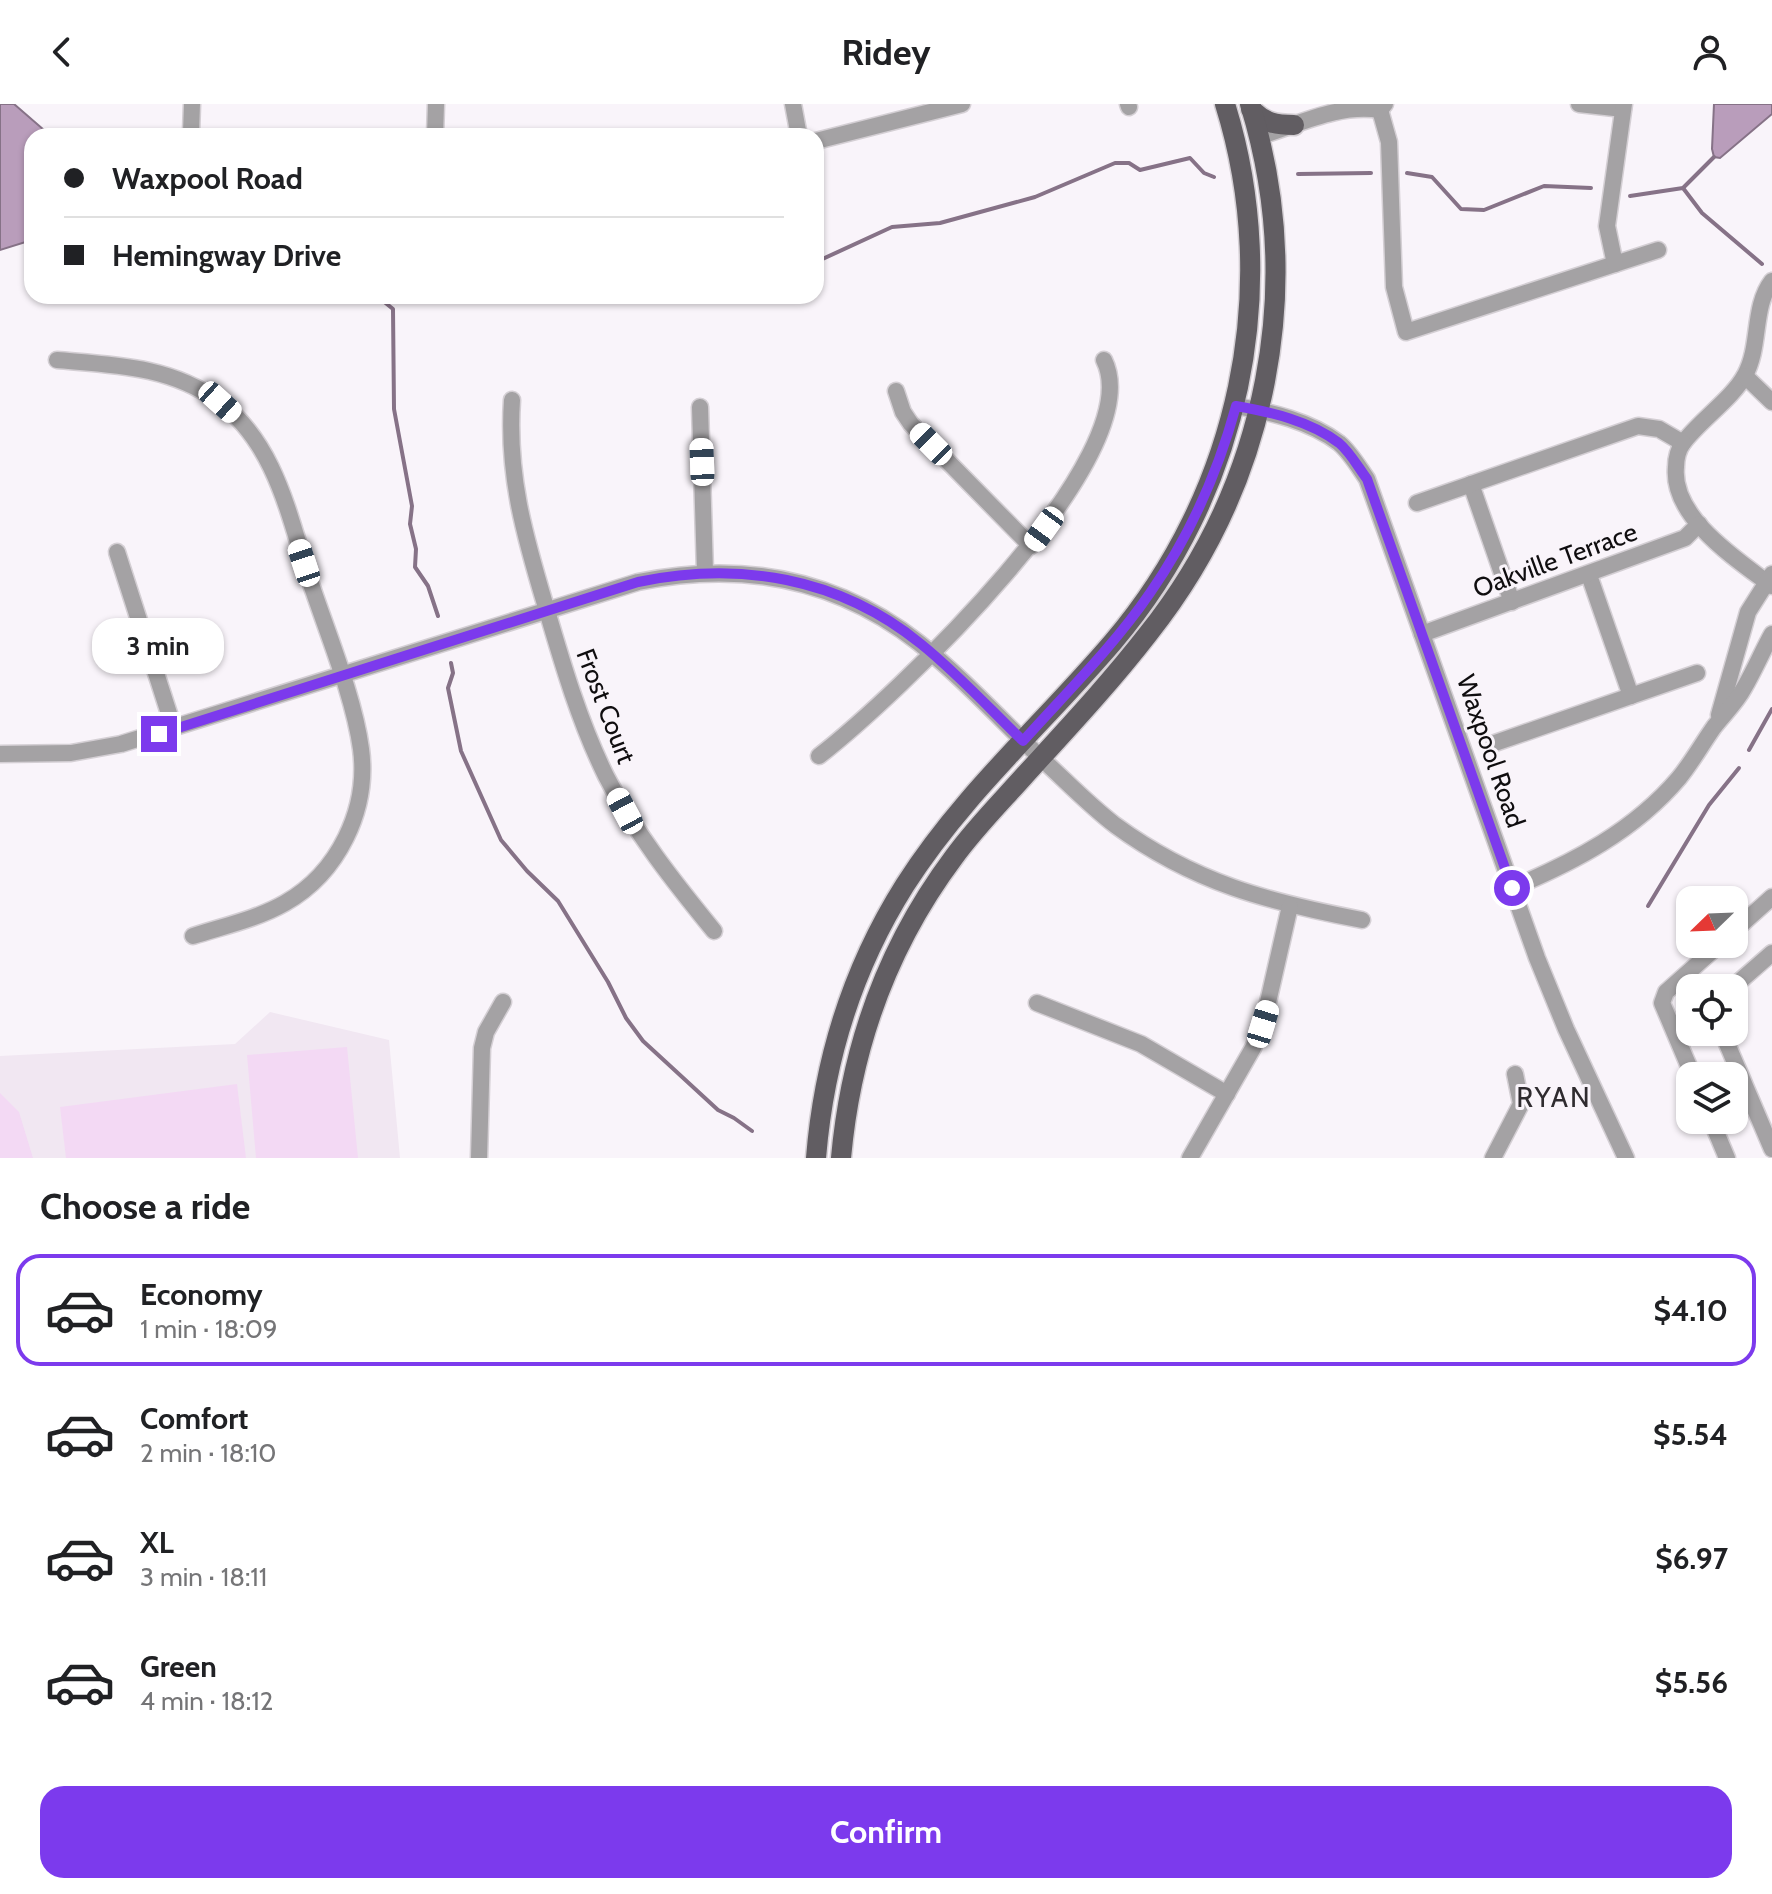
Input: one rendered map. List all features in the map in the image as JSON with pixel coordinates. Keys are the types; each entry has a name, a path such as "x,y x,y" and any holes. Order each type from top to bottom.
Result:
{"main road":[{"path":"1227,104 1243,124 1259,134"},
{"path":"816,1158 822,1100 853,985 905,885 933,845 1111,644 1166,570 1220,456 1236,406 1249,325 1251,256 1245,192 1227,104"},
{"path":"841,1158 857,1059 872,1010 907,930 954,856 1149,633 1187,579 1222,511 1261,410 1272,343 1276,267 1273,209 1259,134 1250,107"},
{"path":"1250,107 1263,121 1294,125"}],"street":[{"path":"191,128 192,104"},
{"path":"435,128 436,104"},
{"path":"793,104 798,128"},
{"path":"824,139 962,104"},
{"path":"1579,104 1624,106 1607,226 1615,264"},
{"path":"1259,134 1340,109 1382,107 1389,142 1394,287 1406,332 1658,250"},
{"path":"1714,728 1726,697 1748,612 1770,581 1689,514 1677,489 1676,459 1683,443 1745,376 1755,347 1762,300 1772,281"},
{"path":"57,360 157,371 201,390 239,419 267,457 277,478 357,729 362,774 360,798 345,839 320,875 287,902 267,912 193,936"},
{"path":"819,756 872,713 1031,546 1076,479 1098,437 1112,391 1104,360"},
{"path":"1745,376 1772,402"},
{"path":"896,391 911,424 1031,546"},
{"name":"Frost Court","path":"512,400 511,458 522,530 575,702 606,776 649,848 714,931"},
{"name":"Waxpool Road","path":"1236,406 1298,422 1339,443 1367,479 1512,888 1566,1029 1626,1158"},
{"path":"700,407 705,572"},
{"path":"1417,503 1638,426 1659,429 1683,443"},
{"path":"1471,484 1512,602"},
{"name":"Oakville Terrace","path":"1422,634 1685,538 1699,524"},
{"path":"117,552 174,729"},
{"path":"0,754 46,755 96,749 174,729 638,582 705,572 777,577 841,597 891,622 931,653 1095,808 1148,847 1220,884 1290,906 1362,920"},
{"path":"1589,575 1631,696"},
{"path":"1512,888 1610,840 1677,780 1744,689 1772,634"},
{"path":"1495,743 1697,673"},
{"path":"1748,918 1772,897"},
{"path":"1190,1158 1263,1024 1290,906"},
{"path":"1748,974 1772,953"},
{"path":"1687,1062 1662,1003 1666,992 1704,958"},
{"path":"479,1158 482,1048 486,1032 503,1002"},
{"path":"1037,1003 1141,1044 1227,1094"},
{"path":"1728,1046 1772,1149"},
{"path":"1493,1158 1521,1104 1515,1074"},
{"path":"1717,1134 1727,1158"}],"shaded area":[{"path":"0,104 14,104 42,128 24,128 24,242 0,250"},
{"path":"1714,104 1772,104 1772,114 1720,158 1714,157"},
{"path":"270,1012 389,1040 400,1158 0,1158 0,1056 235,1044"},
{"path":"347,1047 358,1158 256,1158 247,1055"},
{"path":"237,1084 246,1158 66,1158 60,1107"},
{"path":"0,1093 19,1112 33,1158 0,1158"}],"waterway":[{"path":"1630,196 1683,188 1714,157"},
{"path":"824,258 892,227 940,223 1035,197 1115,163 1129,163 1140,170 1190,158 1204,173 1214,177"},
{"path":"1298,174 1371,173"},
{"path":"1407,173 1432,177 1461,209 1484,210 1544,186 1591,188"},
{"path":"1683,188 1702,213 1762,264"},
{"path":"387,304 393,309 394,409 412,506 410,524 416,549 415,567 428,586 438,616"},
{"path":"451,663 453,673 448,688 461,751 501,840 558,901 608,982 626,1018 643,1041 718,1110 752,1131"},
{"path":"1749,750 1772,709"},
{"path":"1648,906 1709,805 1739,768"}],"district":[{"name":"RYAN","path":"1554,1097"}],"route":[{"path":"159,734 638,582 705,572 777,577 809,585 866,608 891,622 931,653 1023,741 1111,644 1166,570 1200,503 1236,406 1298,422 1339,443 1367,479 1512,888"}]}
